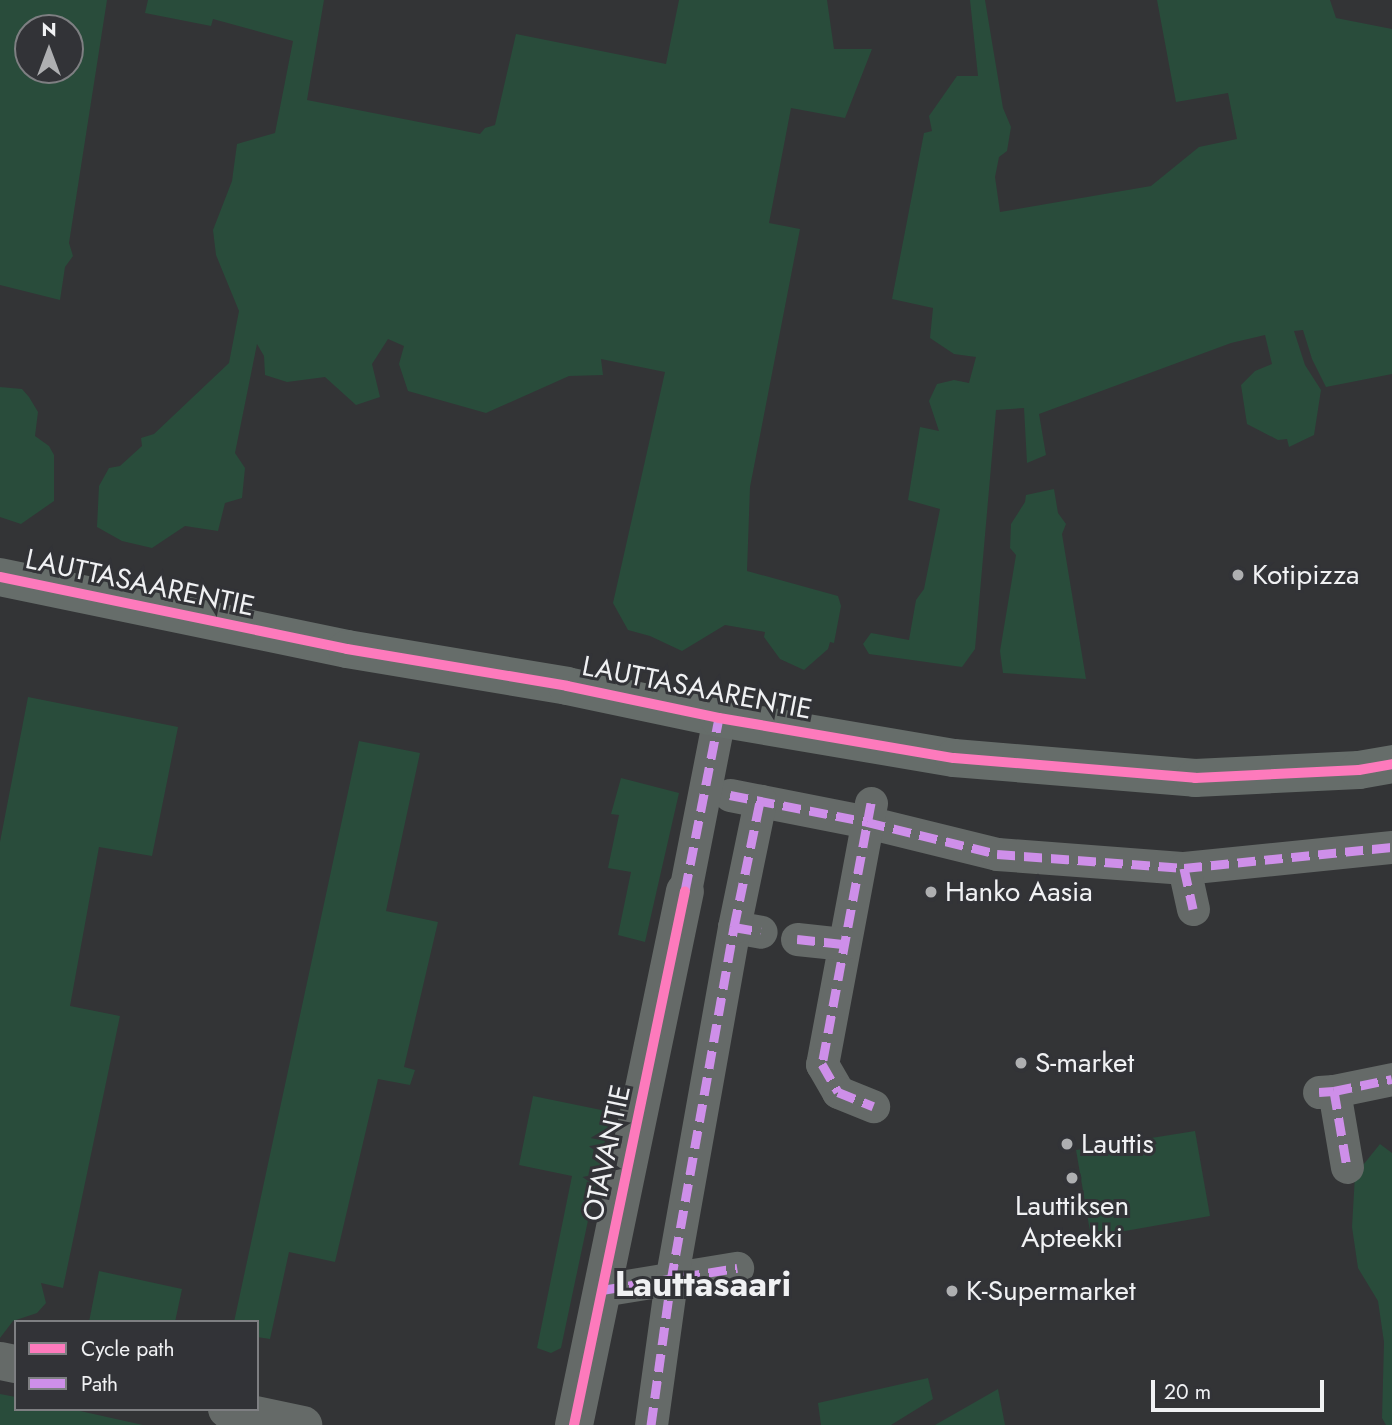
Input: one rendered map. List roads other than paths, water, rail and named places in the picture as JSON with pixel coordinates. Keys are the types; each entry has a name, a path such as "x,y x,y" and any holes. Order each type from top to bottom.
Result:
{"main road":[{"name":"LAUTTASAARENTIE","path":"0,577 346,649 567,686 719,718 954,758 1195,778 1359,769 1392,764"}],"street":[{"name":"OTAVANTIE","path":"574,1425 719,718"},
{"path":"651,1425 671,1281 748,930 745,798 869,813 997,854 1184,868 1392,847"},
{"path":"869,813 822,1064 838,1093 873,1106"},
{"path":"1184,868 1193,909"},
{"path":"797,939 843,944"},
{"path":"1347,1167 1326,1091 1392,1080"},
{"path":"602,1290 671,1281 737,1268"},
{"path":"236,1411 303,1425"}],"place":[{"name":"Kotipizza","path":"1238,575"},
{"name":"Hanko Aasia","path":"931,892"},
{"name":"S-market","path":"1021,1063"},
{"name":"Lauttis","path":"1067,1144"},
{"name":"Lauttiksen Apteekki","path":"1072,1178"},
{"name":"K-Supermarket","path":"952,1291"}],"district":[{"name":"Lauttasaari","path":"703,1284"}]}
